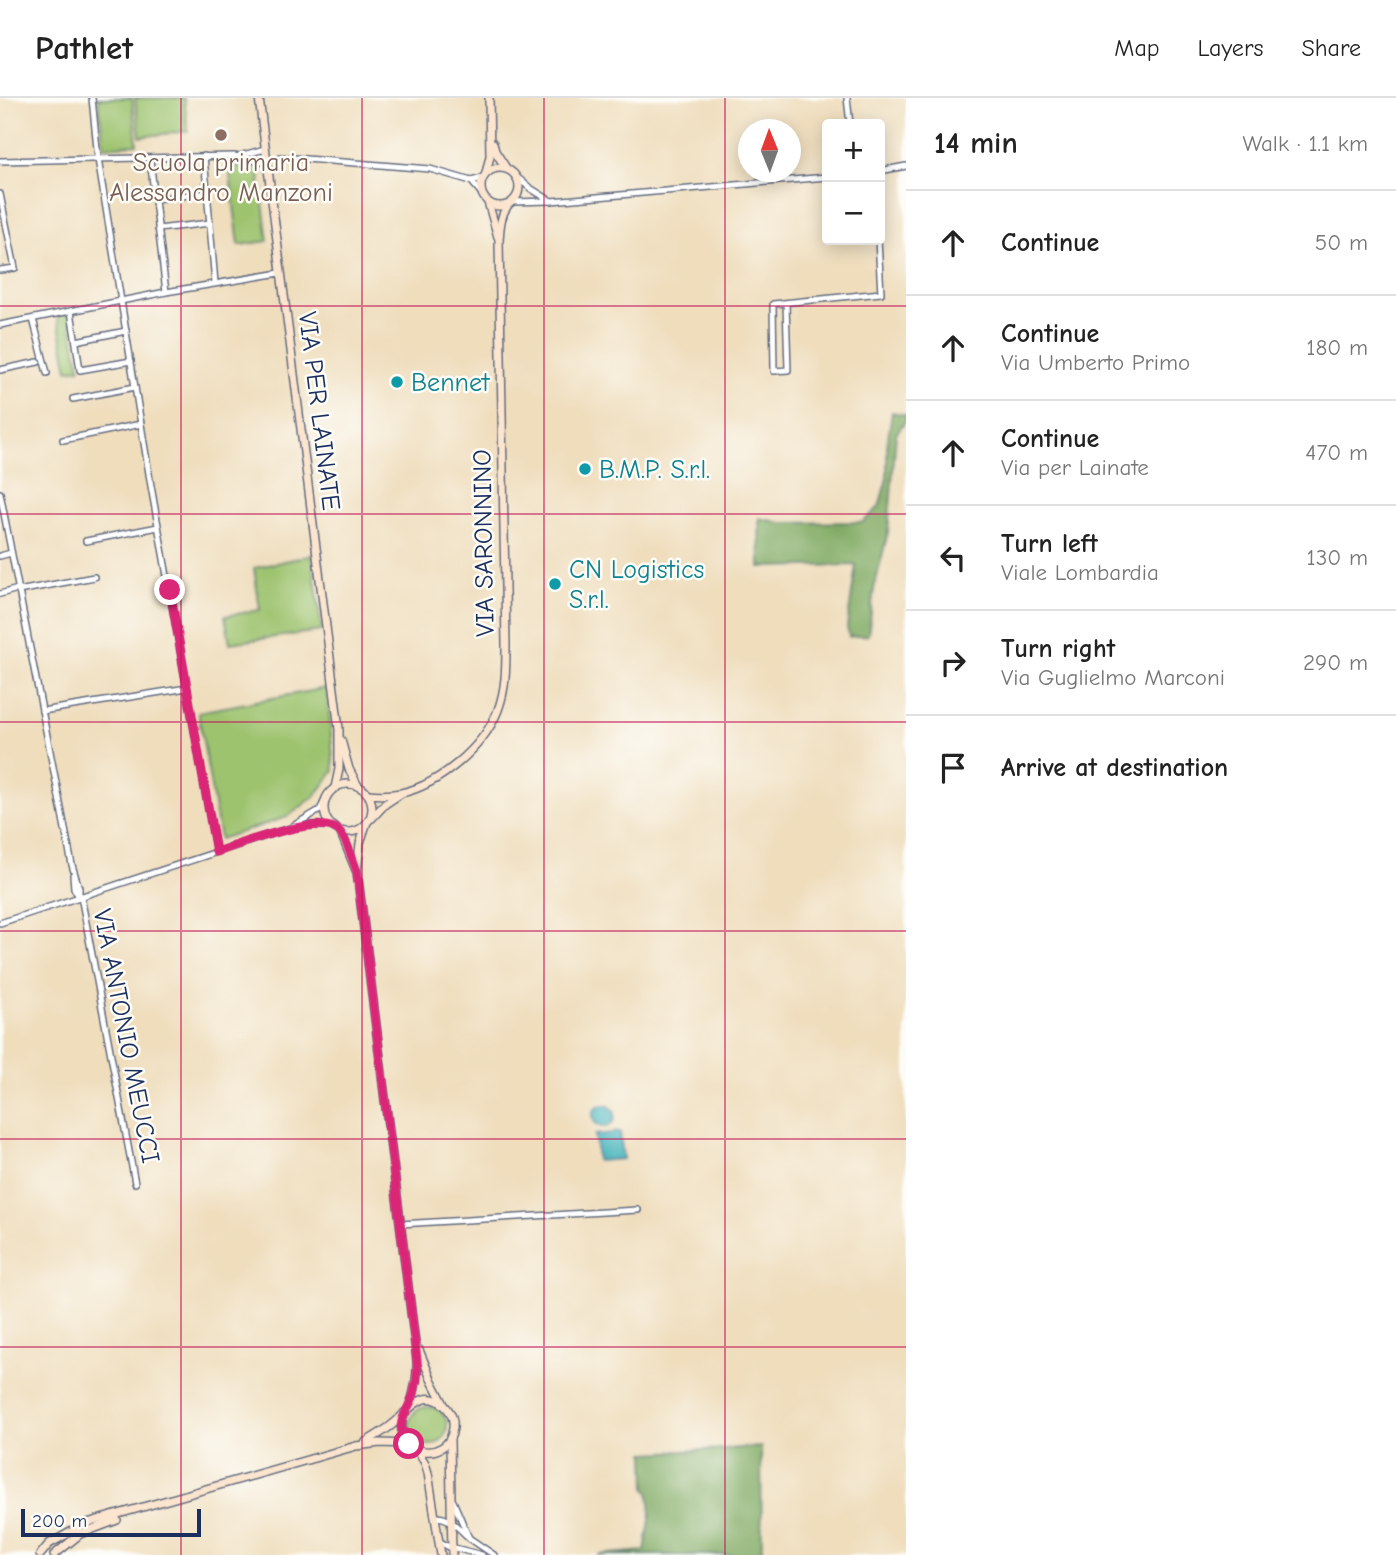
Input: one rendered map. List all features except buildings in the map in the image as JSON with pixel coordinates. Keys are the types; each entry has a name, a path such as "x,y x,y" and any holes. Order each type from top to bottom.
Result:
{"main road":[{"name":"VIA PER LAINATE","path":"259,98 339,729 349,769 358,786"},
{"path":"485,176 492,169 499,167 513,172 518,178 520,189 517,197 501,206 488,202 482,194 481,184 490,156 489,98"},
{"path":"490,132 495,151 506,168"},
{"name":"VIA SARONNINO","path":"488,202 499,241"},
{"name":"VIA SARONNINO","path":"368,822 400,793 433,780 472,749 498,713 506,681 499,241 503,211 510,203"},
{"name":"VIA PER LAINATE","path":"335,788 339,769 339,729"},
{"path":"368,822 354,832 340,831 331,826 324,813 326,798 335,788 350,784 358,786 368,794 373,806 368,822 360,843 357,871 418,1374 415,1391 401,1429 404,1438 425,1463 441,1555"},
{"name":"VIA SARONNINO","path":"368,794 400,793"},
{"path":"340,831 357,871"},
{"path":"415,1336 425,1366 453,1421 450,1439 452,1551"},
{"path":"356,1446 385,1430 416,1402 431,1399 445,1406"},
{"path":"40,1555 49,1544 87,1523 356,1446 380,1443 432,1451 445,1445 450,1439"},
{"path":"54,1555 91,1529 195,1493"}],"street":[{"path":"92,98 98,159 141,424 216,852"},
{"path":"847,98 849,119"},
{"path":"239,156 265,149"},
{"path":"204,156 215,283"},
{"path":"0,161 239,156 267,163"},
{"path":"281,157 430,169 471,181 482,194"},
{"path":"150,159 166,292"},
{"path":"885,170 906,166"},
{"path":"471,181 485,176"},
{"path":"510,203 822,177"},
{"path":"518,178 551,201"},
{"path":"155,199 207,193"},
{"path":"0,194 15,268 0,270"},
{"path":"158,229 210,223"},
{"path":"786,303 788,370 774,371 773,304 881,293 878,245"},
{"path":"0,325 121,300 281,273"},
{"path":"71,311 80,370 131,360"},
{"path":"33,319 47,373"},
{"path":"76,341 126,331"},
{"path":"0,370 38,362"},
{"path":"72,398 135,387"},
{"path":"63,440 141,424"},
{"name":"VIA ANTONIO MEUCCI","path":"0,492 72,865 74,888 80,897 135,1183"},
{"path":"86,541 158,527"},
{"path":"0,556 11,554"},
{"path":"0,594 94,577"},
{"path":"42,712 187,688"},
{"path":"290,828 320,810 326,798"},
{"path":"0,923 290,828 331,826"},
{"path":"400,1224 638,1210"},
{"path":"451,1496 469,1538"},
{"path":"435,1517 452,1522 494,1555"},
{"path":"439,1541 452,1551 482,1555"}],"green space":[{"path":"98,98 132,98 137,144 104,147"},
{"path":"135,98 184,98 188,131 140,137"},
{"path":"258,165 268,241 239,245 229,167"},
{"path":"69,313 80,368 68,370 57,315"},
{"path":"892,412 906,415 906,420 896,434 888,532 874,589 868,635 849,637 847,627 856,565 760,567 759,518 782,523 863,522 879,507 887,478 887,444"},
{"path":"312,555 322,631 230,643 225,616 260,610 254,568"},
{"path":"327,688 334,771 315,796 287,817 220,839 198,712"},
{"path":"428,1407 442,1412 447,1426 442,1440 428,1445 414,1440 409,1426 414,1412"},
{"path":"761,1447 762,1555 598,1555 645,1551 651,1514 649,1492 646,1489 645,1453"}],"water":[{"path":"604,1105 612,1108 615,1116 612,1124 604,1127 596,1124 593,1116 596,1108"},
{"path":"620,1132 623,1159 597,1161 595,1135"}],"place":[{"name":"Scuola primaria Alessandro Manzoni","path":"221,135"},
{"name":"Bennet","path":"397,382"},
{"name":"B.M.P. S.r.l.","path":"585,469"},
{"name":"CN Logistics S.r.l.","path":"555,584"}],"route":[{"path":"170,590 216,852 290,828 331,826 340,831 357,871 415,1336 418,1374 415,1391 410,1406 404,1413 401,1429 409,1444"}]}
